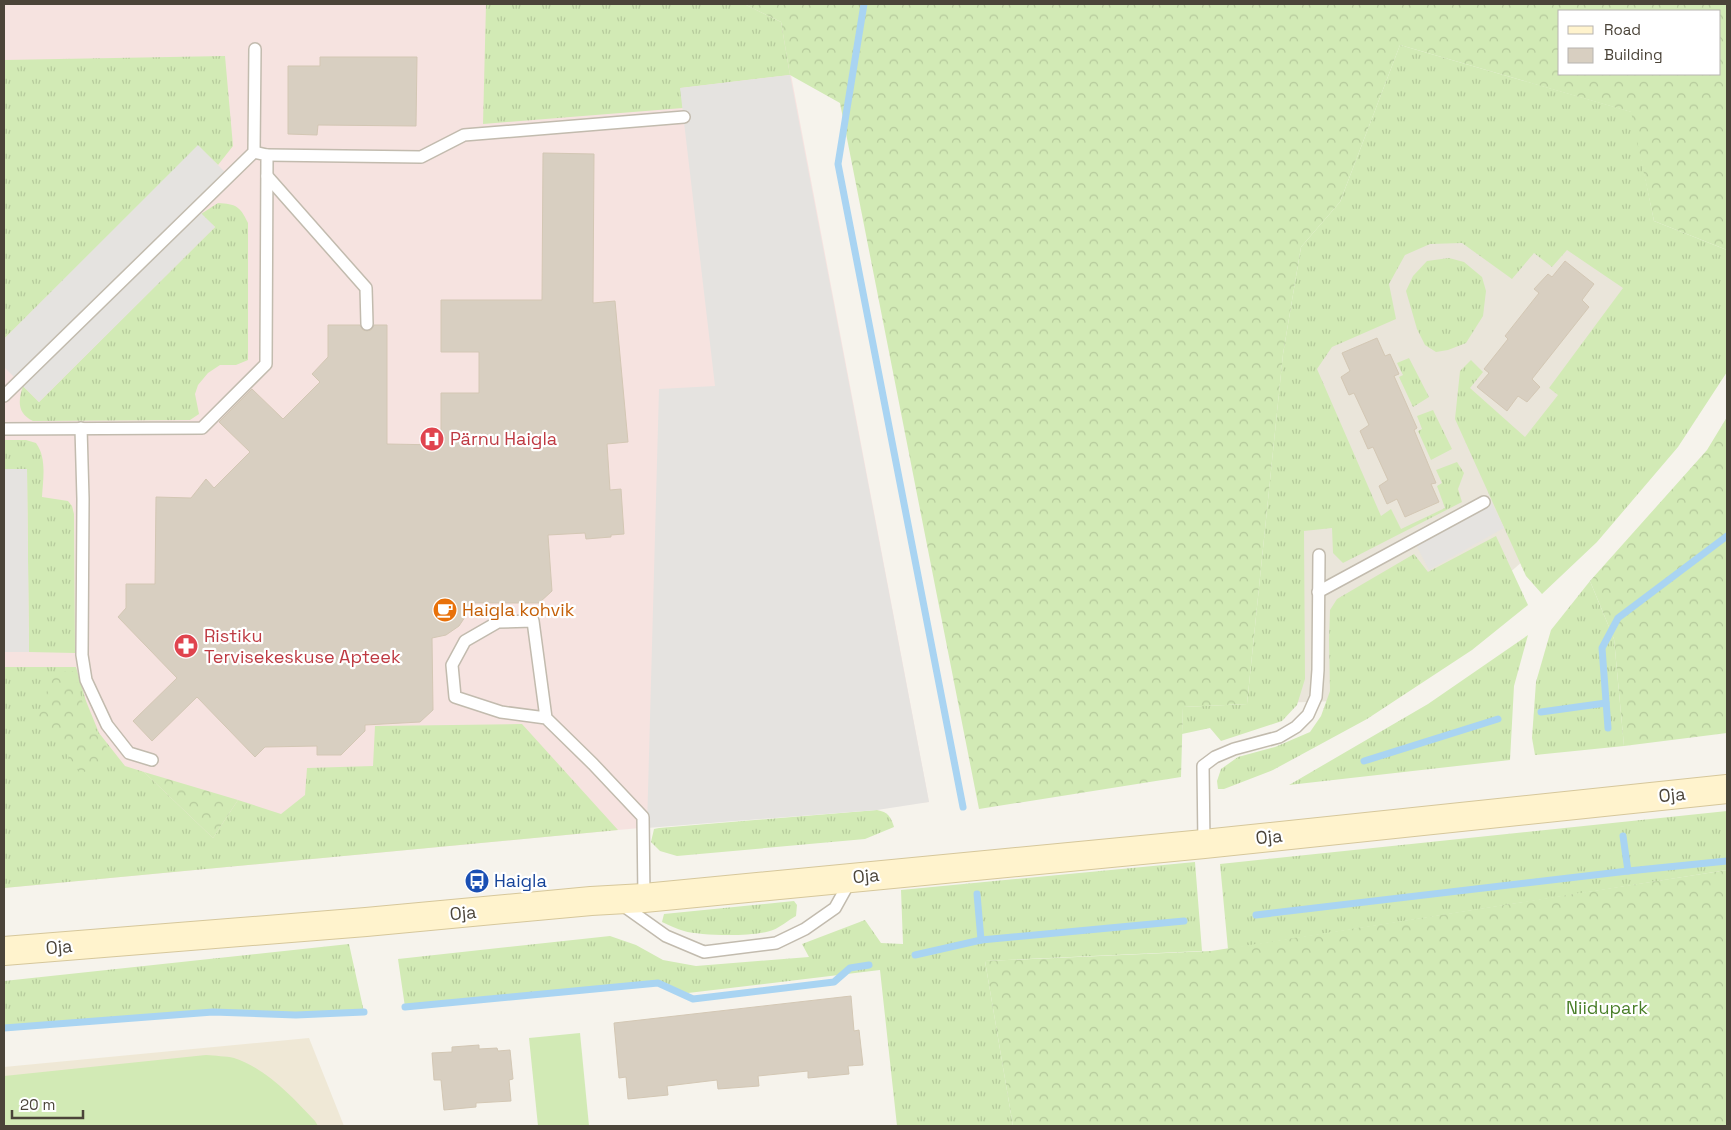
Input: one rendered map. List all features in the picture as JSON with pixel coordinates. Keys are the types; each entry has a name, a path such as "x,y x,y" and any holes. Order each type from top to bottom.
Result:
{"street":[{"name":"Oja","path":"4,951 644,898 1204,844 1727,789"}],"lane":[{"path":"4,396 254,152 255,49"},
{"path":"254,152 267,155 421,157 464,134 684,117"},
{"path":"4,429 202,428 266,364 267,155"},
{"path":"267,176 366,288 367,324"},
{"path":"81,428 83,499 82,655 86,680 107,725 129,753 152,760"},
{"path":"1318,592 1484,502"},
{"path":"1204,844 1203,766 1215,757 1234,749 1279,737 1296,727 1308,715 1316,697 1319,555"},
{"path":"546,718 533,621 498,622 465,641 452,665 455,697 501,712 546,718 593,764 642,817 644,898"},
{"path":"614,899 666,936 704,952 776,943 805,930 835,908 852,877"}],"shaded area":[{"name":"Pärnu Haigla","path":"4,4 744,4 781,22 929,802 4,888"},
{"path":"790,75 929,802 877,810 647,828 659,389 715,386 680,88"},
{"path":"198,145 234,181 201,213 215,227 39,402 4,367 4,339"},
{"path":"1340,202 1727,250 1541,545 1426,647 1337,701 1247,704"},
{"path":"4,469 27,469 29,652 4,652"},
{"path":"1490,499 1504,528 1429,570 1414,541"},
{"path":"309,1038 344,1126 4,1126 4,1067"}],"green space":[{"path":"486,4 744,4 781,22 790,75 681,88 683,108 483,124"},
{"path":"744,4 1727,4 1727,250 1654,221 1631,112 1400,45 1340,202 1301,247 1283,354 1247,704 1183,707 1181,777 979,809 840,103 790,75 781,22"},
{"path":"1400,45 1632,112 1654,221 1727,250 1727,372 1678,447 1597,542 1542,594 1526,576 1455,419 1460,371 1471,360 1483,372 1470,388 1525,437 1558,395 1549,388 1623,288 1567,250 1552,267 1534,253 1512,279 1462,243 1430,244 1405,255 1389,284 1396,319 1332,347 1317,369 1381,516 1391,509 1401,529 1445,508 1437,486 1442,483 1436,470 1457,462 1464,473 1458,489 1462,502 1343,563 1333,553 1332,528 1304,531 1305,679 1297,705 1282,721 1221,741 1210,728 1182,734 1183,707 1247,704 1283,354 1301,247 1340,202"},
{"path":"225,56 233,146 218,165 198,146 4,339 4,60"},
{"path":"218,203 233,205 240,209 248,223 248,360 236,365 220,365 208,373 198,385 195,394 199,414 190,420 33,421 28,418 20,406 23,386 39,402 215,227 201,214"},
{"path":"1449,258 1464,262 1482,277 1486,291 1483,316 1466,343 1448,350 1436,352 1425,345 1417,329 1406,291 1413,276 1427,261"},
{"path":"1409,358 1429,397 1413,407 1399,377 1403,375 1397,363"},
{"path":"1433,410 1452,449 1431,460 1418,431 1422,429 1417,416"},
{"path":"1727,417 1727,733 1624,746 1614,639 1590,581 1707,450"},
{"path":"4,440 26,440 36,443 43,462 42,497 68,501 72,506 74,514 75,653 29,652 27,469 4,469"},
{"path":"1496,536 1528,605 1472,650 1367,719 1273,770 1224,789 1218,789 1217,781 1221,769 1238,757 1275,747 1310,732 1321,716 1330,691 1330,610 1337,599 1414,554 1428,572"},
{"path":"1590,581 1614,639 1624,746 1535,755 1532,738 1536,682 1551,630"},
{"path":"1528,635 1514,686 1510,760 1289,785 1428,704"},
{"path":"4,667 76,667 86,701 99,733 125,766 144,772 213,838 238,800 281,814 305,795 307,768 373,766 375,726 522,724 618,830 4,888"},
{"path":"74,671 86,715 112,755 81,774 38,715 54,672"},
{"path":"144,772 238,800 213,838"},
{"path":"877,810 884,812 892,820 894,827 865,839 677,856 660,851 651,842 654,829 659,828"},
{"path":"1727,811 1727,870 1228,949 1220,864"},
{"path":"1195,862 1202,951 985,961 1013,1126 897,1126 880,970 688,993 658,983 637,984 405,1007 398,959 610,936 636,945 663,960 696,966 809,957 802,944 865,920 881,943 903,944 901,890"},
{"name":"Niidupark","path":"1727,870 1727,1126 1013,1126 985,961 1211,951"},
{"path":"794,901 797,905 796,916 776,929 754,934 692,933 662,922 664,914"},
{"path":"349,944 364,1012 296,1015 213,1012 4,1028 4,981"},
{"path":"580,1033 589,1126 538,1126 529,1038"},
{"path":"206,1055 234,1058 257,1069 288,1093 318,1126 4,1126 4,1076"}],"building":[{"path":"320,57 417,57 416,126 318,125 317,135 288,134 288,66 320,66"},
{"name":"Pärnu Haigla","path":"543,153 594,154 593,303 615,301 628,442 607,444 610,490 621,489 624,534 586,539 585,533 548,535 552,591 539,603 469,603 465,617 459,626 446,635 432,638 433,710 420,722 365,725 365,731 341,755 317,755 317,746 265,747 255,757 197,697 152,741 133,721 177,678 118,617 126,608 126,584 155,584 156,497 191,498 206,479 214,488 250,452 219,422 252,389 283,419 320,382 312,374 328,357 328,325 360,325 363,330 367,331 371,330 374,325 387,325 387,444 441,445 441,393 479,393 479,352 441,352 441,300 542,300"},
{"path":"1565,261 1594,284 1582,300 1589,307 1532,379 1540,387 1527,402 1518,396 1507,411 1477,387 1489,373 1484,369 1508,339 1505,336 1539,293 1534,289 1548,274 1552,277"},
{"path":"1377,338 1385,356 1390,354 1399,374 1394,376 1417,428 1414,430 1436,483 1431,484 1439,502 1405,517 1397,499 1387,504 1379,486 1388,480 1373,447 1368,449 1360,431 1369,425 1354,393 1349,395 1341,377 1350,371 1342,353"},
{"path":"851,996 854,1031 859,1030 863,1065 848,1066 849,1074 808,1078 808,1071 758,1076 759,1086 718,1089 717,1080 667,1086 668,1095 628,1099 626,1077 619,1078 614,1023"},
{"path":"479,1045 479,1049 497,1048 498,1051 510,1050 513,1079 509,1080 511,1101 476,1103 476,1107 444,1110 441,1080 434,1080 432,1053 452,1052 452,1047"}],"waterway":[{"path":"864,4 838,164 963,807"},
{"path":"1608,728 1602,648 1618,618 1727,536"},
{"path":"1541,712 1606,703"},
{"path":"1364,761 1498,719"},
{"path":"1623,836 1628,871"},
{"path":"1256,915 1727,861"},
{"path":"977,894 981,940"},
{"path":"915,955 981,940 1184,921"},
{"path":"405,1007 658,983 693,999 834,982 850,968 869,965"},
{"path":"4,1028 213,1012 296,1015 364,1012"}],"place":[{"name":"Pärnu Haigla","path":"432,439"},
{"name":"Haigla kohvik","path":"445,610"},
{"name":"Ristiku Tervisekeskuse Apteek","path":"186,646"},
{"name":"Haigla","path":"477,881"}]}
